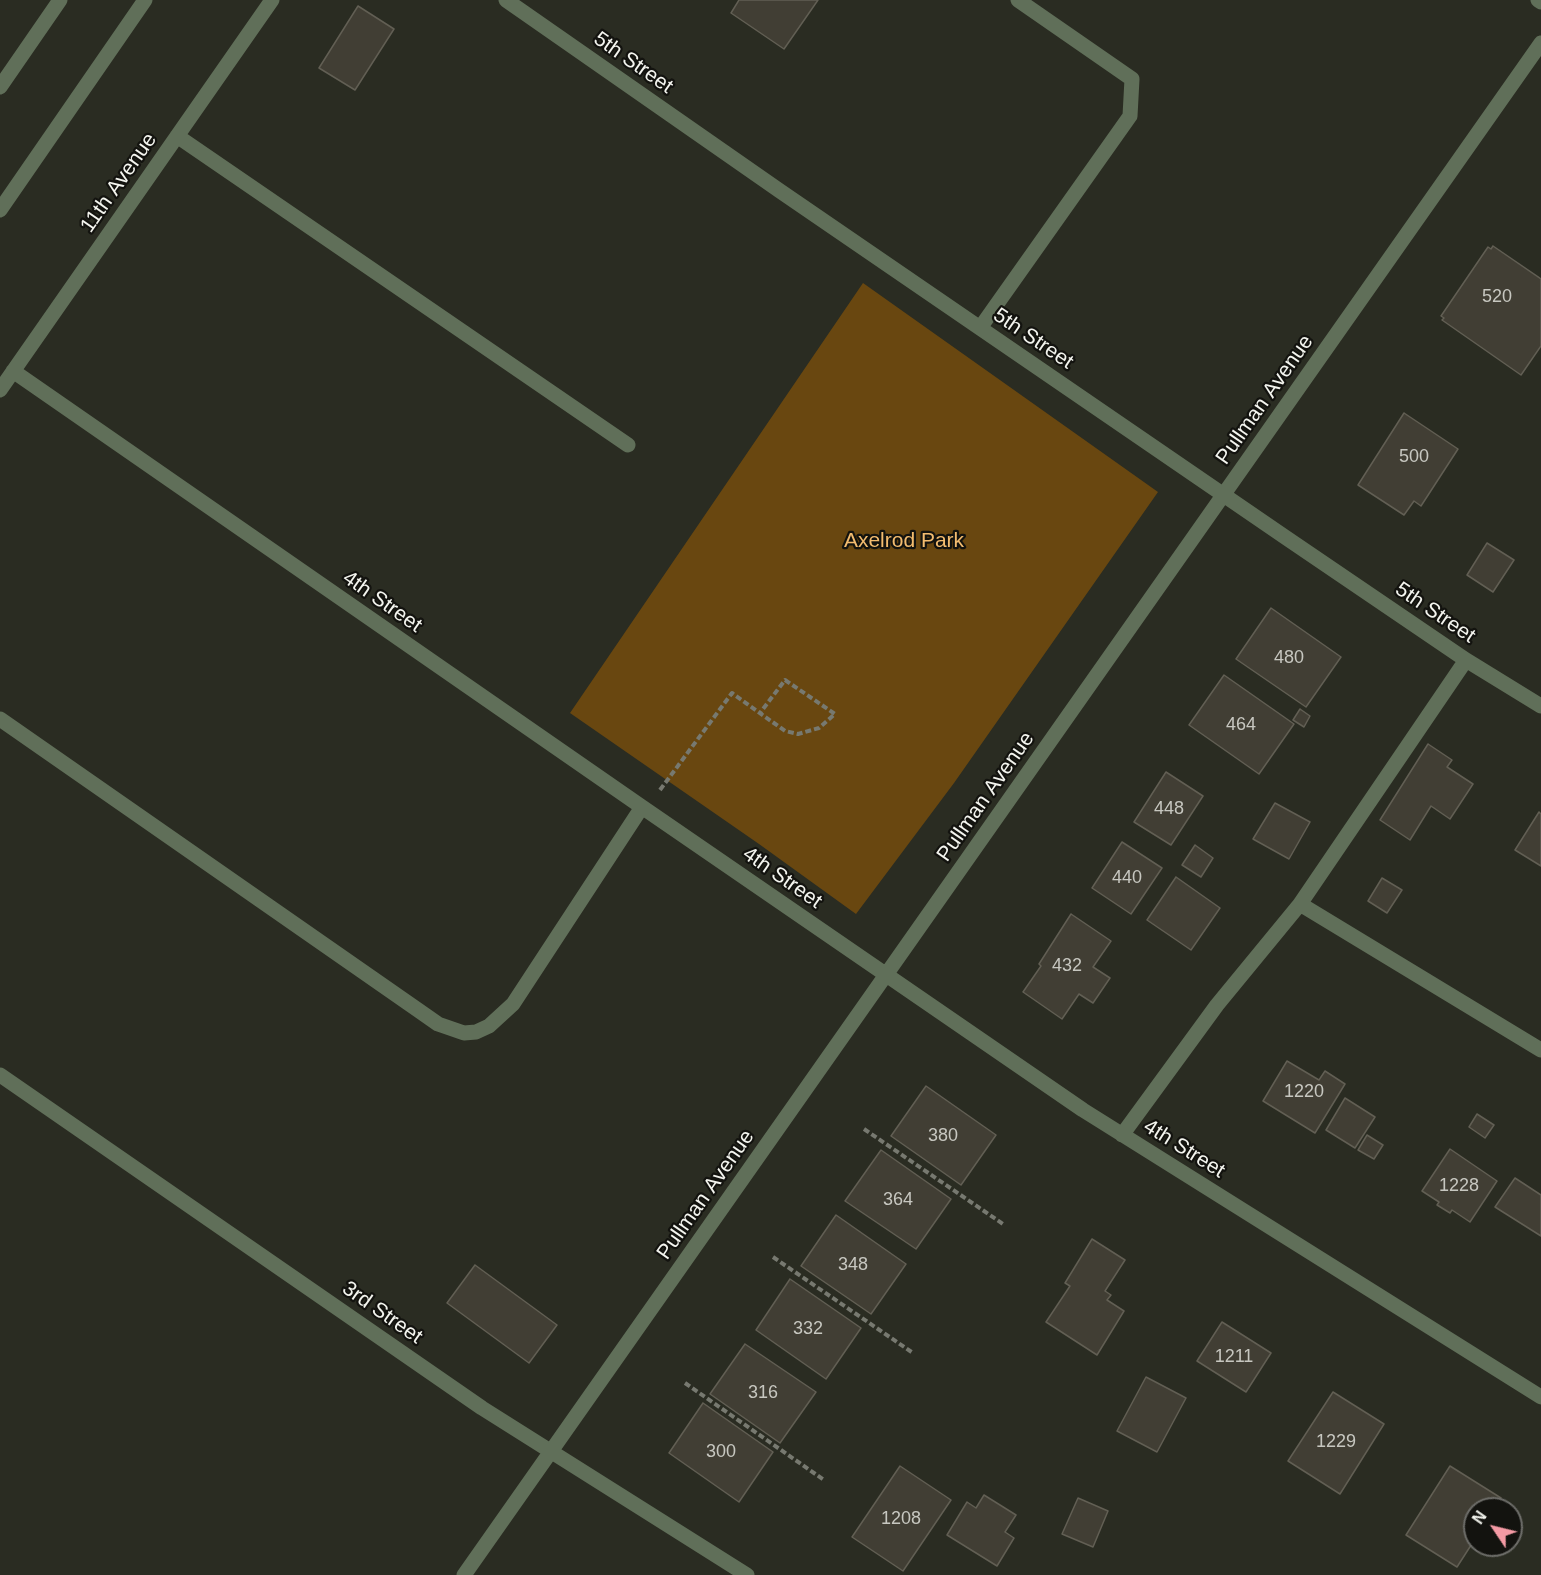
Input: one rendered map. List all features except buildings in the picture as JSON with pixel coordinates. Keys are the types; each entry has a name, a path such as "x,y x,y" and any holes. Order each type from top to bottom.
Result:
{"street":[{"path":"0,87 60,0"},
{"path":"0,210 145,0"},
{"name":"11th Avenue","path":"0,390 272,0"},
{"name":"5th Street","path":"506,0 1466,660 1541,706"},
{"path":"980,328 1130,116 1132,79 1018,0"},
{"name":"Pullman Avenue","path":"464,1575 1541,43"},
{"path":"177,136 628,444"},
{"name":"4th Street","path":"13,371 1122,1136 1541,1397"},
{"path":"1122,1136 1217,1005 1300,904 1466,660"},
{"path":"0,719 438,1024 464,1033 476,1032 489,1026 513,1004 642,807"},
{"path":"1300,904 1541,1050"},
{"name":"3rd Street","path":"0,1075 482,1408 747,1575"}],"path":[{"path":"642,807 662,789 732,693 785,731 798,734 819,728 835,714 785,680 760,713"},
{"path":"864,1129 1003,1224"},
{"path":"773,1257 913,1353"},
{"path":"685,1383 824,1480"}],"green space":[{"name":"Axelrod Park","path":"863,283 1158,492 954,783 856,914 570,713"}]}
